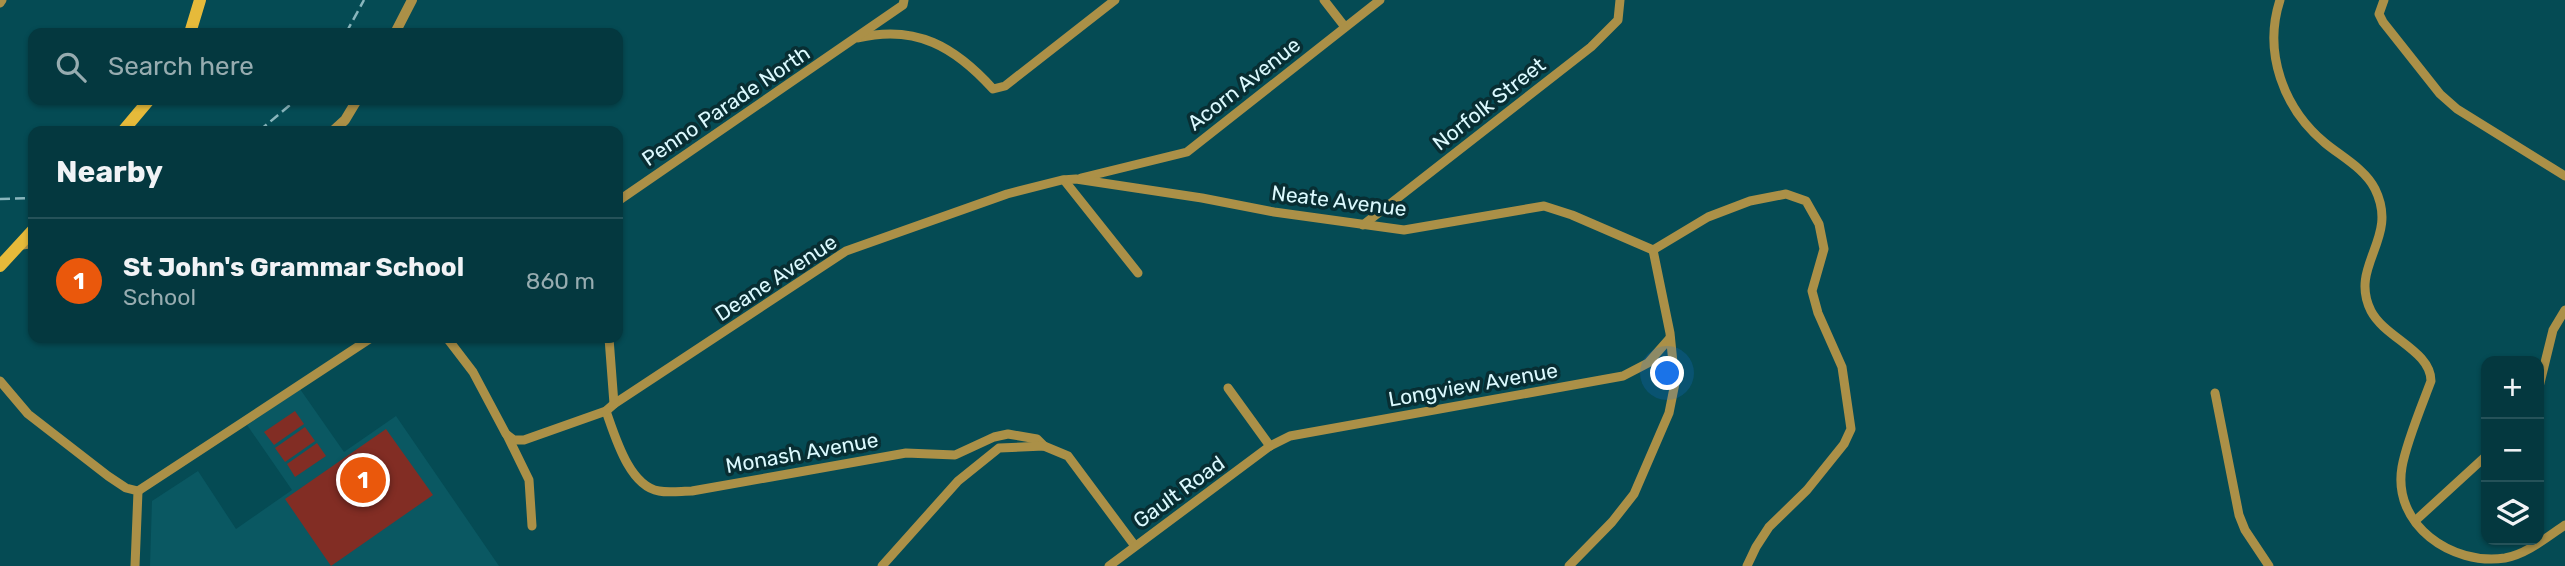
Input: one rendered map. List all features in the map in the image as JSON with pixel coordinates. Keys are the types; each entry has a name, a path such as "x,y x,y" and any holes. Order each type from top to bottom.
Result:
{"main road":[{"path":"192,28 200,0"},
{"path":"127,126 145,105"},
{"path":"0,266 28,235"}],"street":[{"path":"398,28 412,0"},
{"name":"Penno Parade North","path":"623,198 903,5 904,0"},
{"path":"853,39 872,35 910,34 942,45 974,67 993,89 1005,86 1115,0"},
{"path":"1324,0 1345,27"},
{"name":"Acorn Avenue","path":"1076,179 1187,152 1380,0"},
{"name":"Norfolk Street","path":"1363,225 1591,47 1618,20 1620,0"},
{"path":"2280,0 2272,43 2279,77 2291,102 2305,123 2324,142 2360,169 2374,187 2383,208 2381,235 2364,282 2365,297 2372,313 2384,328 2425,361 2431,372 2431,381 2402,468 2406,505 2426,536 2439,547 2470,559 2488,561 2508,558 2565,525"},
{"path":"2384,0 2379,14 2383,22 2440,94 2457,109 2565,176"},
{"path":"338,126 354,105"},
{"name":"Neate Avenue","path":"1063,180 1076,179 1404,230 1544,206 1572,215 1653,250"},
{"path":"1063,180 1138,273"},
{"name":"Deane Avenue","path":"506,434 514,440 524,440 606,411 846,251 1007,194 1063,180"},
{"path":"1569,566 1612,522 1634,494 1669,413 1675,383 1670,338 1653,250 1709,217 1750,201 1786,194 1806,201 1819,224 1824,249 1812,291 1818,313 1842,367 1851,429 1844,444 1807,490 1769,527 1747,566"},
{"path":"19,245 28,244"},
{"path":"2544,367 2553,330 2565,310"},
{"name":"Longview Avenue","path":"1270,446 1290,436 1623,376 1648,363 1670,338"},
{"path":"0,381 28,414 108,477 126,488 138,491 362,343"},
{"path":"451,343 473,372 529,480 532,526"},
{"path":"609,343 614,404"},
{"path":"1228,388 1270,446"},
{"path":"2215,393 2239,515 2245,530 2269,566"},
{"name":"Monash Avenue","path":"606,411 620,449 638,480 657,491 692,491 906,453 956,455 994,437 1008,434 1037,439 1044,446 1068,456 1135,546"},
{"path":"882,566 958,481 999,448 1044,446"},
{"name":"Gault Road","path":"1109,566 1270,446"},
{"path":"2415,521 2481,461"},
{"path":"135,566 138,491"}],"shaded area":[{"path":"300,389 344,452 396,416 499,566 150,566 152,501 198,471 236,529 292,490 247,425"},
{"path":"295,411 304,424 274,445 264,432"},
{"path":"305,427 315,441 285,462 275,448"},
{"path":"386,429 433,495 331,566 285,499"},
{"path":"317,443 326,456 295,477 287,464"}],"railway":[{"path":"349,28 364,0"},
{"path":"265,126 290,105"},
{"path":"0,199 28,198"}],"place":[{"name":"St John's Grammar School","path":"363,480"}]}
